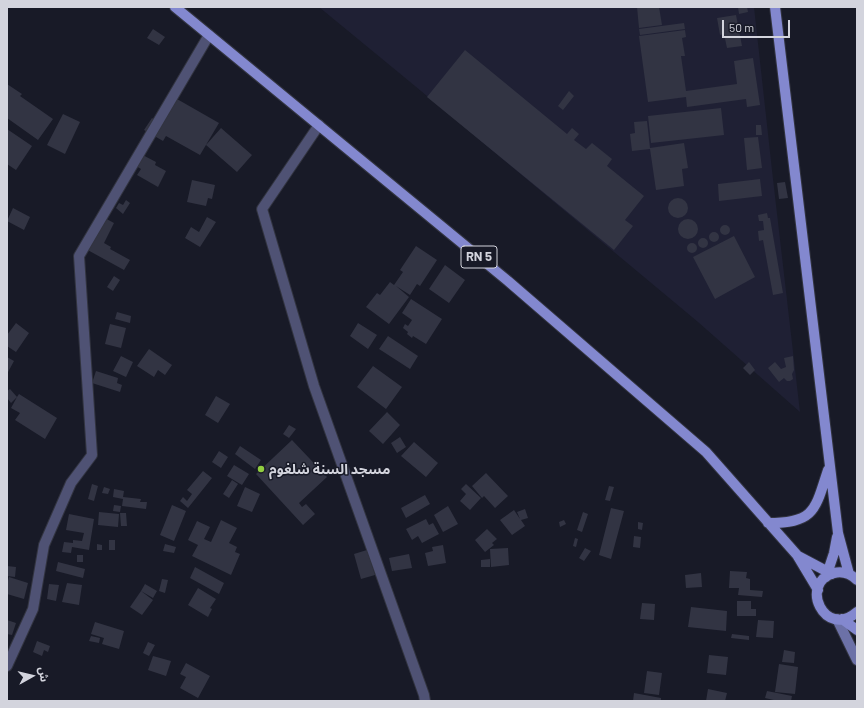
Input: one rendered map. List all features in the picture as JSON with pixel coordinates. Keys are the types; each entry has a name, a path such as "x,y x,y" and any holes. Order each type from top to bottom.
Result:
{"main road":[{"name":"RN 5","path":"175,7 508,280 706,452 797,555 818,590 817,601 822,611 831,618 840,619 857,630"},
{"path":"774,7 838,533 853,577"},
{"path":"768,523 789,522 804,518 812,510 818,500 830,466"},
{"path":"818,590 829,574 838,533"},
{"name":"RN 5","path":"797,555 829,574 838,572 853,577"},
{"path":"857,612 853,616 840,619 857,660"}],"street":[{"path":"7,666 33,610 44,545 71,482 92,455 79,256 209,35"},
{"path":"319,126 262,209 314,386 419,680 425,701"}],"shaded area":[{"path":"319,7 754,7 800,412 698,322"}],"building":[{"path":"637,7 659,7 662,25 639,28"},
{"path":"738,7 747,7 748,12 739,14"},
{"path":"736,15 742,46 727,48 724,34 720,35 717,18"},
{"path":"684,23 685,29 640,35 639,29"},
{"path":"153,29 165,37 159,45 147,38"},
{"path":"685,30 686,37 682,38 685,56 681,56 686,91 737,84 734,61 753,58 760,105 747,107 746,99 687,107 686,97 648,102 639,36"},
{"path":"465,50 567,134 572,128 579,134 574,140 586,149 592,143 612,159 607,166 644,196 625,220 633,226 614,250 427,97"},
{"path":"7,84 22,94 20,96 53,119 38,140 7,118"},
{"path":"569,91 574,96 563,110 558,106"},
{"path":"170,95 219,123 200,155 166,136 163,141 144,130 152,118 155,120"},
{"path":"721,108 724,135 651,143 648,116"},
{"path":"63,114 80,122 65,154 47,145"},
{"path":"647,121 650,148 684,143 688,168 682,169 684,186 656,190 650,149 632,151 630,134 635,133 634,122"},
{"path":"756,125 761,125 762,135 756,135"},
{"path":"221,128 252,155 237,172 206,145"},
{"path":"7,129 32,146 16,170 7,164"},
{"path":"758,137 762,168 747,170 744,138"},
{"path":"137,152 156,162 155,165 166,171 158,187 137,175 141,169 131,163"},
{"path":"760,179 762,196 719,201 718,184"},
{"path":"192,180 215,185 212,199 208,198 206,206 187,202"},
{"path":"785,182 788,198 779,199 777,183"},
{"path":"678,198 685,201 688,208 685,215 678,218 671,215 668,208 671,201"},
{"path":"126,200 130,203 123,214 116,208 119,203 123,205"},
{"path":"13,208 30,217 24,230 7,221"},
{"path":"767,213 768,218 770,218 783,293 773,295 763,240 759,241 758,231 764,230 763,221 759,221 758,215"},
{"path":"101,216 114,223 104,243 111,247 110,249 130,260 124,270 84,248"},
{"path":"207,217 216,222 200,247 185,238 191,227 199,232"},
{"path":"688,219 695,222 698,229 695,236 688,239 681,236 678,229 681,222"},
{"path":"723,225 727,225 729,226 729,234 723,235 720,232 720,228"},
{"path":"712,232 716,232 718,233 718,241 712,242 709,239 709,235"},
{"path":"734,236 755,277 715,299 693,257"},
{"path":"701,238 705,238 707,239 707,247 701,248 698,245 698,241"},
{"path":"690,243 694,243 696,244 696,252 690,253 687,250 687,246"},
{"path":"416,246 437,260 420,286 417,284 410,295 396,286 409,297 389,324 366,307 377,293 380,295 390,282 394,285 403,272 400,270"},
{"path":"445,265 465,280 449,303 429,289"},
{"path":"114,276 120,280 113,291 107,287"},
{"path":"411,299 442,319 426,344 413,336 412,338 403,328 405,324 408,326 412,320 402,313"},
{"path":"117,312 131,316 130,323 115,319"},
{"path":"16,323 29,333 16,352 7,346 7,335"},
{"path":"358,323 377,335 368,349 350,336"},
{"path":"110,324 126,328 121,348 105,344"},
{"path":"388,336 418,356 410,369 379,349"},
{"path":"149,349 172,365 165,375 158,370 154,377 137,366"},
{"path":"121,356 133,362 126,377 113,371"},
{"path":"793,356 793,379 787,381 784,378 779,382 768,368 775,362 781,369 786,367 784,358"},
{"path":"7,357 14,361 7,374"},
{"path":"749,362 755,370 750,375 743,368"},
{"path":"373,366 402,387 386,409 357,387"},
{"path":"96,371 118,378 117,383 122,385 120,392 92,383"},
{"path":"10,389 17,397 11,403 7,398 7,391"},
{"path":"19,394 57,418 45,439 15,420 20,413 11,408"},
{"path":"216,396 230,404 218,423 205,415"},
{"path":"387,412 400,425 383,444 369,431"},
{"path":"289,425 296,429 289,438 283,434"},
{"path":"400,437 406,447 397,453 391,443"},
{"path":"292,440 327,477 299,503 302,507 306,504 315,514 303,525 256,474"},
{"path":"414,442 438,463 426,477 401,456"},
{"path":"240,446 261,460 255,469 235,454"},
{"path":"219,451 228,457 221,468 212,462"},
{"path":"234,465 249,474 242,485 227,476"},
{"path":"203,471 212,478 188,508 180,501 183,497 187,501 192,494 187,490"},
{"path":"486,473 508,496 495,508 484,496 482,498 472,486"},
{"path":"232,480 238,484 229,498 223,494"},
{"path":"92,484 98,486 94,501 88,499"},
{"path":"466,484 481,498 470,510 460,501 466,494 461,489"},
{"path":"609,486 614,487 610,501 605,500"},
{"path":"104,487 110,489 108,494 102,493"},
{"path":"245,487 260,494 252,512 237,506"},
{"path":"114,489 124,491 123,497 141,499 140,502 147,502 146,509 122,506 123,499 113,497"},
{"path":"425,495 430,504 406,518 401,508"},
{"path":"114,505 121,506 120,512 113,511"},
{"path":"172,505 186,511 174,541 160,535"},
{"path":"448,506 458,524 443,532 434,515"},
{"path":"611,508 624,511 611,559 599,555"},
{"path":"525,509 528,518 521,520 525,526 512,535 500,520 514,510 520,519 517,512"},
{"path":"99,512 119,514 118,527 98,525"},
{"path":"583,512 588,514 582,532 577,530"},
{"path":"120,513 126,513 127,526 121,526"},
{"path":"69,514 94,519 89,550 72,547 71,553 62,552 64,542 73,543 73,540 82,541 84,533 66,530"},
{"path":"426,519 429,525 433,523 439,534 422,543 418,536 412,540 406,529"},
{"path":"221,520 237,528 229,543 237,547 235,552 240,554 231,575 192,556 198,545 188,540 197,521 210,527 204,539 211,542"},
{"path":"564,520 566,524 560,527 559,522"},
{"path":"638,522 643,523 642,530 638,529"},
{"path":"487,529 497,539 492,543 494,545 485,552 475,540"},
{"path":"634,536 641,537 640,548 633,547"},
{"path":"575,538 578,539 576,547 573,546"},
{"path":"109,540 115,540 115,550 109,550"},
{"path":"97,544 102,545 102,550 97,550"},
{"path":"165,544 176,547 174,553 163,551"},
{"path":"443,545 446,563 428,566 425,553 433,551 432,547"},
{"path":"508,548 509,565 491,567 490,549"},
{"path":"585,548 591,551 584,561 579,558"},
{"path":"367,550 375,575 361,579 354,554"},
{"path":"409,554 412,568 392,571 389,558"},
{"path":"77,555 83,555 83,562 77,562"},
{"path":"490,559 490,567 481,567 481,560"},
{"path":"58,562 85,569 83,578 56,571"},
{"path":"7,566 16,567 15,577 7,576"},
{"path":"195,567 224,583 219,594 190,578"},
{"path":"730,571 747,572 746,578 750,579 750,590 763,591 762,597 738,595 739,588 729,588"},
{"path":"701,573 702,587 686,588 685,575"},
{"path":"9,577 28,583 24,599 7,594"},
{"path":"162,579 168,580 165,593 159,591"},
{"path":"67,583 82,585 79,605 62,602"},
{"path":"49,584 59,585 56,601 47,599"},
{"path":"145,584 157,591 153,598 141,591"},
{"path":"198,588 216,599 210,608 212,609 208,617 188,605"},
{"path":"141,591 153,600 142,615 130,607"},
{"path":"737,601 751,601 751,609 756,609 756,616 737,616"},
{"path":"642,603 655,604 654,620 640,619"},
{"path":"691,607 727,611 726,631 688,627"},
{"path":"7,620 16,623 12,635 7,634"},
{"path":"758,620 774,621 773,638 756,637"},
{"path":"95,622 124,631 119,649 102,644 104,638 91,634"},
{"path":"732,634 749,636 749,640 731,638"},
{"path":"91,636 100,638 99,643 89,641"},
{"path":"37,641 50,646 48,652 44,650 42,656 33,652"},
{"path":"148,642 155,645 149,656 143,653"},
{"path":"784,650 795,652 794,663 782,662"},
{"path":"709,655 728,657 726,675 707,673"},
{"path":"153,656 171,661 166,676 148,670"},
{"path":"186,663 210,676 198,698 180,688 186,677 180,674"},
{"path":"779,664 798,667 795,694 775,692"},
{"path":"647,671 662,673 659,695 644,693"},
{"path":"708,689 727,693 725,701 706,701"},
{"path":"767,691 792,696 791,701 778,701 765,698"},
{"path":"634,693 661,698 661,701 633,701"}],"place":[{"name":"مسجد السنة شلغوم","path":"261,469"}]}
